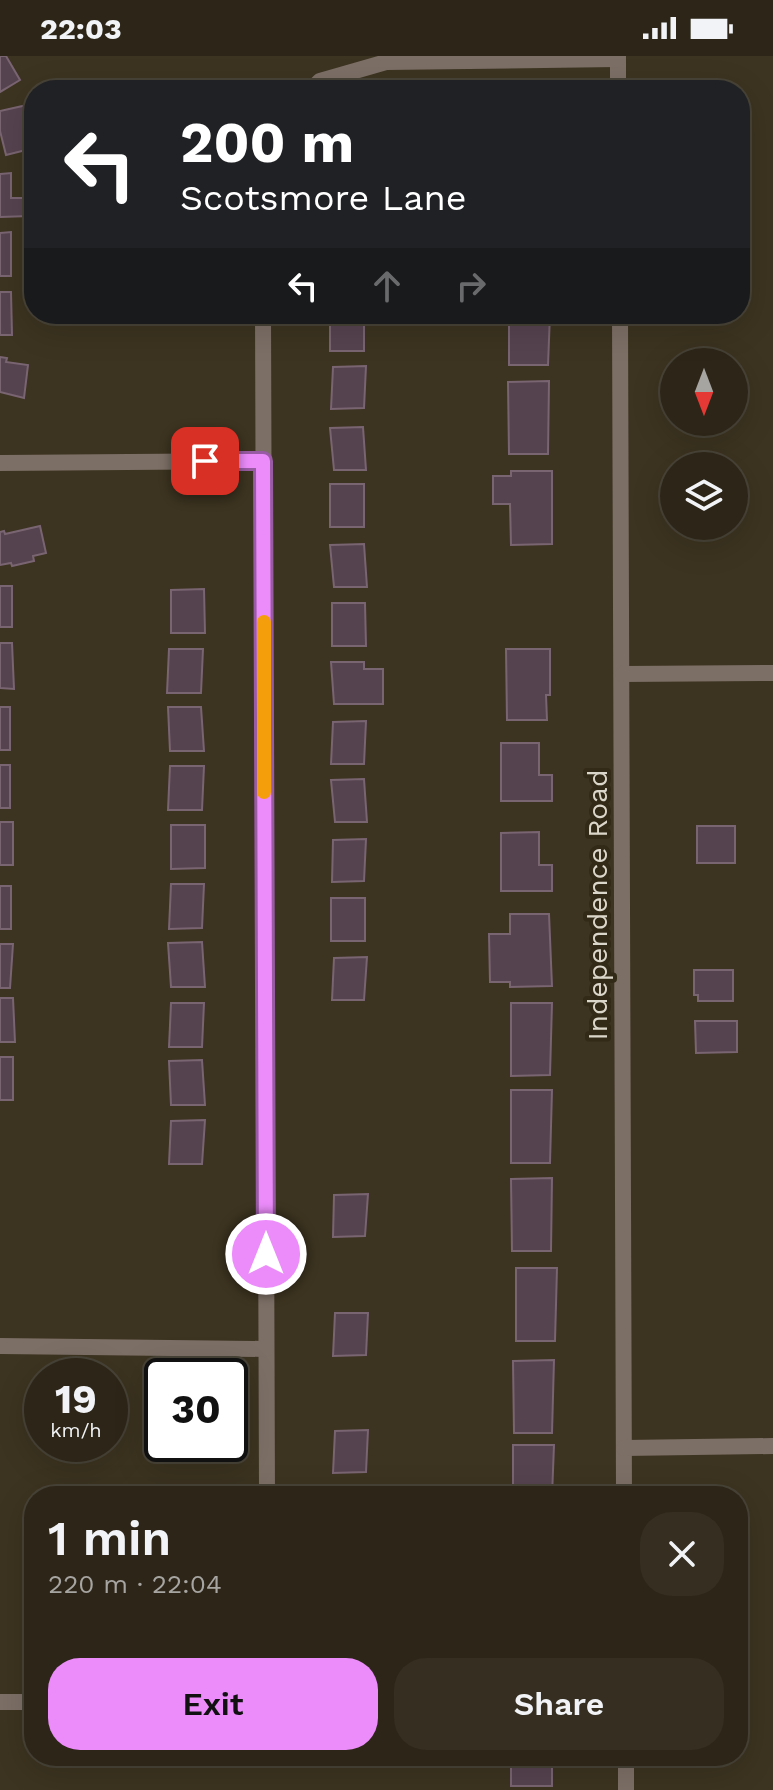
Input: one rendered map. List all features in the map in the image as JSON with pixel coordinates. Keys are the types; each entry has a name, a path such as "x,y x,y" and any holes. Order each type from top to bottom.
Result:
{"street":[{"path":"323,80 386,62 618,58 618,80"},
{"path":"263,324 267,1486"},
{"name":"Independence Road","path":"620,324 624,1486"},
{"path":"0,463 263,461"},
{"path":"623,674 773,673"},
{"path":"0,1346 266,1349"},
{"path":"624,1448 773,1446"},
{"path":"0,1702 24,1702"},
{"path":"626,1766 626,1790"}],"building":[{"path":"0,56 6,56 20,80 0,92"},
{"path":"24,106 24,150 6,155 0,131 0,111"},
{"path":"11,173 11,198 24,198 24,216 0,217 0,174"},
{"path":"11,232 11,276 0,276 0,233"},
{"path":"0,292 11,292 12,335 0,335"},
{"path":"330,324 364,324 364,351 330,351"},
{"path":"509,324 550,324 548,365 509,365"},
{"path":"0,357 7,358 6,362 28,365 24,398 0,392"},
{"path":"366,366 364,408 331,409 333,367"},
{"path":"549,381 548,454 509,454 508,382"},
{"path":"363,427 366,470 334,470 330,428"},
{"path":"511,471 552,471 552,544 511,545 510,504 493,504 493,476 511,476"},
{"path":"330,484 364,484 364,527 330,527"},
{"path":"40,526 46,553 33,556 34,561 0,565 0,532 4,531 5,534"},
{"path":"364,544 367,587 334,587 330,545"},
{"path":"0,586 12,586 12,627 0,627"},
{"path":"204,589 205,633 171,633 171,590"},
{"path":"332,603 365,603 366,646 332,646"},
{"path":"0,643 12,643 14,689 0,688"},
{"path":"169,649 203,649 201,693 167,693"},
{"path":"506,649 550,649 547,720 507,720"},
{"path":"331,662 364,662 364,669 383,669 383,704 334,704"},
{"path":"0,707 10,707 10,750 0,750"},
{"path":"168,707 201,707 204,751 170,751"},
{"path":"366,721 364,764 331,764 333,722"},
{"path":"501,743 539,743 539,775 552,775 552,801 501,801"},
{"path":"0,765 10,765 10,808 0,808"},
{"path":"170,766 204,766 202,810 168,810"},
{"path":"364,779 367,822 335,822 331,780"},
{"path":"0,822 13,822 13,865 0,865"},
{"path":"171,825 205,825 205,868 171,869"},
{"path":"697,826 735,826 735,863 697,863"},
{"path":"539,832 539,865 552,865 552,891 501,891 501,833"},
{"path":"366,839 364,881 332,882 333,840"},
{"path":"171,884 204,884 202,928 169,929"},
{"path":"0,886 11,886 11,929 0,929"},
{"path":"331,898 365,898 365,941 331,941"},
{"path":"510,914 549,914 552,986 510,987 510,982 490,982 489,934 510,934"},
{"path":"202,942 205,987 171,987 168,943"},
{"path":"0,944 13,944 10,988 0,988"},
{"path":"367,957 364,1000 332,1000 334,958"},
{"path":"694,970 733,970 733,1001 698,1001 698,995 694,995"},
{"path":"0,998 13,998 15,1042 0,1042"},
{"path":"171,1003 204,1003 202,1047 169,1047"},
{"path":"511,1003 552,1003 550,1075 511,1076"},
{"path":"695,1021 737,1021 737,1052 696,1053"},
{"path":"0,1057 13,1057 13,1100 0,1100"},
{"path":"202,1060 205,1105 171,1105 169,1061"},
{"path":"511,1090 552,1090 550,1163 511,1163"},
{"path":"205,1120 202,1164 169,1164 171,1121"},
{"path":"552,1178 551,1251 512,1251 511,1179"},
{"path":"368,1194 365,1236 333,1237 334,1195"},
{"path":"516,1268 557,1268 555,1341 516,1341"},
{"path":"335,1313 368,1313 366,1355 333,1356"},
{"path":"554,1360 552,1433 514,1433 513,1361"},
{"path":"368,1430 366,1472 333,1473 335,1431"},
{"path":"513,1445 554,1445 552,1486 513,1486"},
{"path":"511,1766 552,1766 552,1786 511,1786"}],"slow traffic":[{"path":"264,622 264,792"}],"route":[{"path":"205,461 263,461 266,1254"}]}
